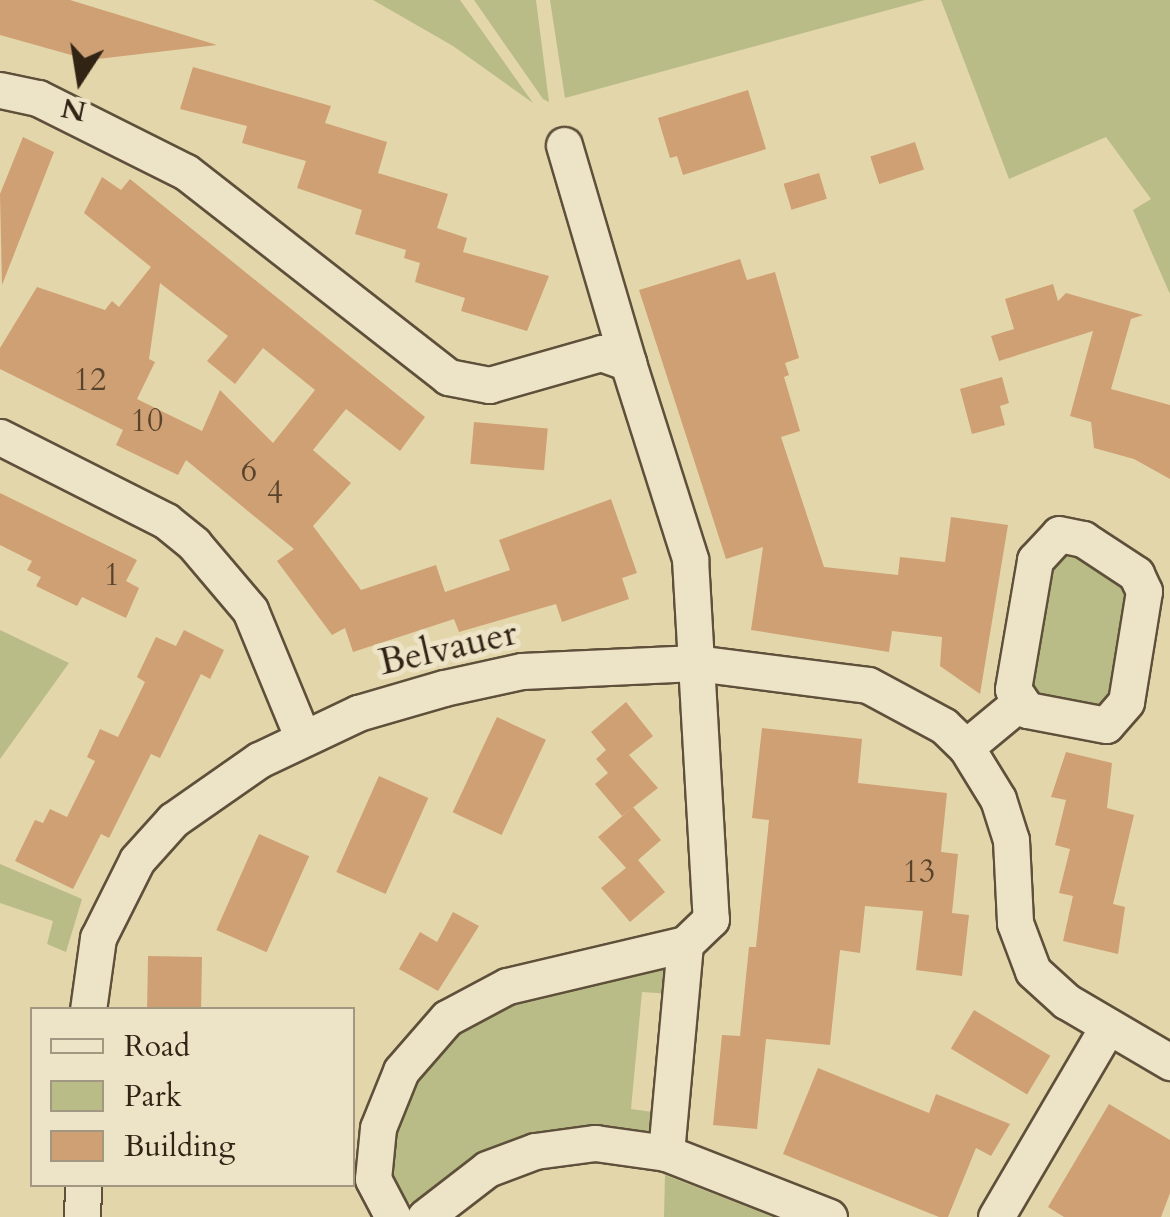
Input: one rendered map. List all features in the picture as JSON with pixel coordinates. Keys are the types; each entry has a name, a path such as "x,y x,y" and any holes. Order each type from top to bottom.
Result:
{"street":[{"path":"0,90 38,98 186,172 448,377 489,385 601,353 628,364"},
{"path":"394,1217 373,1179 378,1128 401,1070 447,1018 507,986 685,944 703,932 714,905 690,559 564,145"},
{"path":"0,437 142,508 194,544 250,610 302,736"},
{"path":"1075,535 1142,584 1126,702 1113,722 1100,726 1018,704 1012,678 1035,560 1051,539 1075,535"},
{"name":"Belvauer","path":"88,1007 98,938 137,860 173,820 302,736 358,713 522,672 696,662 868,685 920,710 966,747 1006,822 1023,952 1048,988 1170,1062"},
{"path":"966,747 1018,704"},
{"path":"666,1153 685,944"},
{"path":"996,1217 1108,1026"},
{"path":"425,1217 487,1169 534,1151 595,1143 666,1153 830,1217"},
{"path":"82,1217 83,1187"}],"green space":[{"path":"373,0 460,0 533,103 453,46"},
{"path":"474,0 536,0 549,102 543,99"},
{"path":"550,0 925,0 565,98"},
{"path":"941,0 1170,0 1170,294 1133,210 1151,199 1106,137 1009,179"},
{"path":"1058,544 1131,581 1110,711 1040,705 1022,682 1044,559"},
{"path":"0,630 69,663 0,759"},
{"path":"0,864 82,899 66,952 47,944 53,921 0,903"},
{"path":"671,959 671,994 642,992 631,1109 659,1113 656,1135 613,1132 404,1205 386,1178 401,1095 473,1014"},
{"path":"665,1175 773,1217 664,1217"}],"building":[{"path":"0,0 70,0 217,45 89,60 0,35"},
{"path":"193,67 331,106 325,123 387,142 378,173 448,194 437,228 467,238 463,252 549,276 527,331 461,311 465,298 415,282 420,263 404,258 406,250 355,234 362,210 297,188 306,161 242,143 247,126 180,109"},
{"path":"748,90 766,149 683,175 677,156 670,158 658,118"},
{"path":"23,137 54,152 2,285 0,194"},
{"path":"915,142 924,170 879,184 870,157"},
{"path":"819,173 827,199 792,210 784,184"},
{"path":"102,177 121,190 130,179 425,417 400,451 346,409 313,450 351,483 313,526 361,590 436,565 445,592 510,570 499,540 611,499 637,573 622,578 629,599 562,622 556,604 459,632 454,619 353,652 345,628 332,635 277,561 294,549 186,460 178,475 116,445 123,430 0,369 0,348 37,287 105,310 112,301 119,307 151,267 84,213","holes":["160,283 228,336 207,361 235,384 263,348 315,390 273,443 220,390 202,431 137,399 155,362 149,359"]},
{"path":"740,259 747,280 775,272 799,358 785,363 789,375 784,377 800,431 781,437 824,567 898,575 900,557 945,562 951,517 1008,525 980,694 940,666 942,637 892,631 889,652 751,630 763,547 726,559 639,290"},
{"path":"1053,284 1058,301 1066,293 1143,315 1131,319 1111,389 1170,405 1170,479 1134,459 1094,448 1091,422 1070,416 1093,331 999,361 991,336 1014,329 1005,299"},
{"path":"1002,377 1009,403 1000,406 1005,425 972,434 960,389"},
{"path":"474,422 548,428 544,470 470,464"},
{"path":"0,493 137,560 126,581 139,588 126,618 82,597 77,606 36,586 41,577 27,570 32,561 0,545"},
{"path":"184,630 224,650 210,679 201,674 160,758 151,754 109,838 101,834 73,889 15,861 35,820 43,823 50,809 67,817 95,761 87,757 100,729 118,737 145,682 137,677 156,637 176,646"},
{"path":"626,702 653,736 629,755 658,788 622,816 595,784 608,773 596,759 606,750 591,732"},
{"path":"497,717 546,740 502,835 453,812"},
{"path":"762,728 862,739 858,783 947,793 941,852 958,854 952,913 969,915 962,976 916,970 923,911 865,906 860,953 840,950 830,1045 766,1039 757,1129 713,1125 722,1035 740,1036 749,947 756,947 769,820 752,818"},
{"path":"1066,752 1112,763 1107,808 1134,815 1113,904 1125,907 1118,954 1063,941 1073,896 1059,893 1070,849 1055,845 1066,800 1051,797"},
{"path":"379,776 428,798 386,894 336,872"},
{"path":"633,807 661,840 638,860 665,892 630,922 601,888 626,868 598,837"},
{"path":"259,834 309,856 267,952 216,930"},
{"path":"453,912 479,926 438,991 399,969 420,932 437,942"},
{"path":"148,956 202,957 201,1007 147,1007"},
{"path":"974,1010 1050,1056 1027,1094 951,1049"},
{"path":"818,1068 929,1113 936,1094 1010,1124 991,1156 976,1148 948,1217 939,1217 783,1154"},
{"path":"1109,1104 1170,1140 1170,1193 1161,1217 1064,1217 1048,1207"}]}
